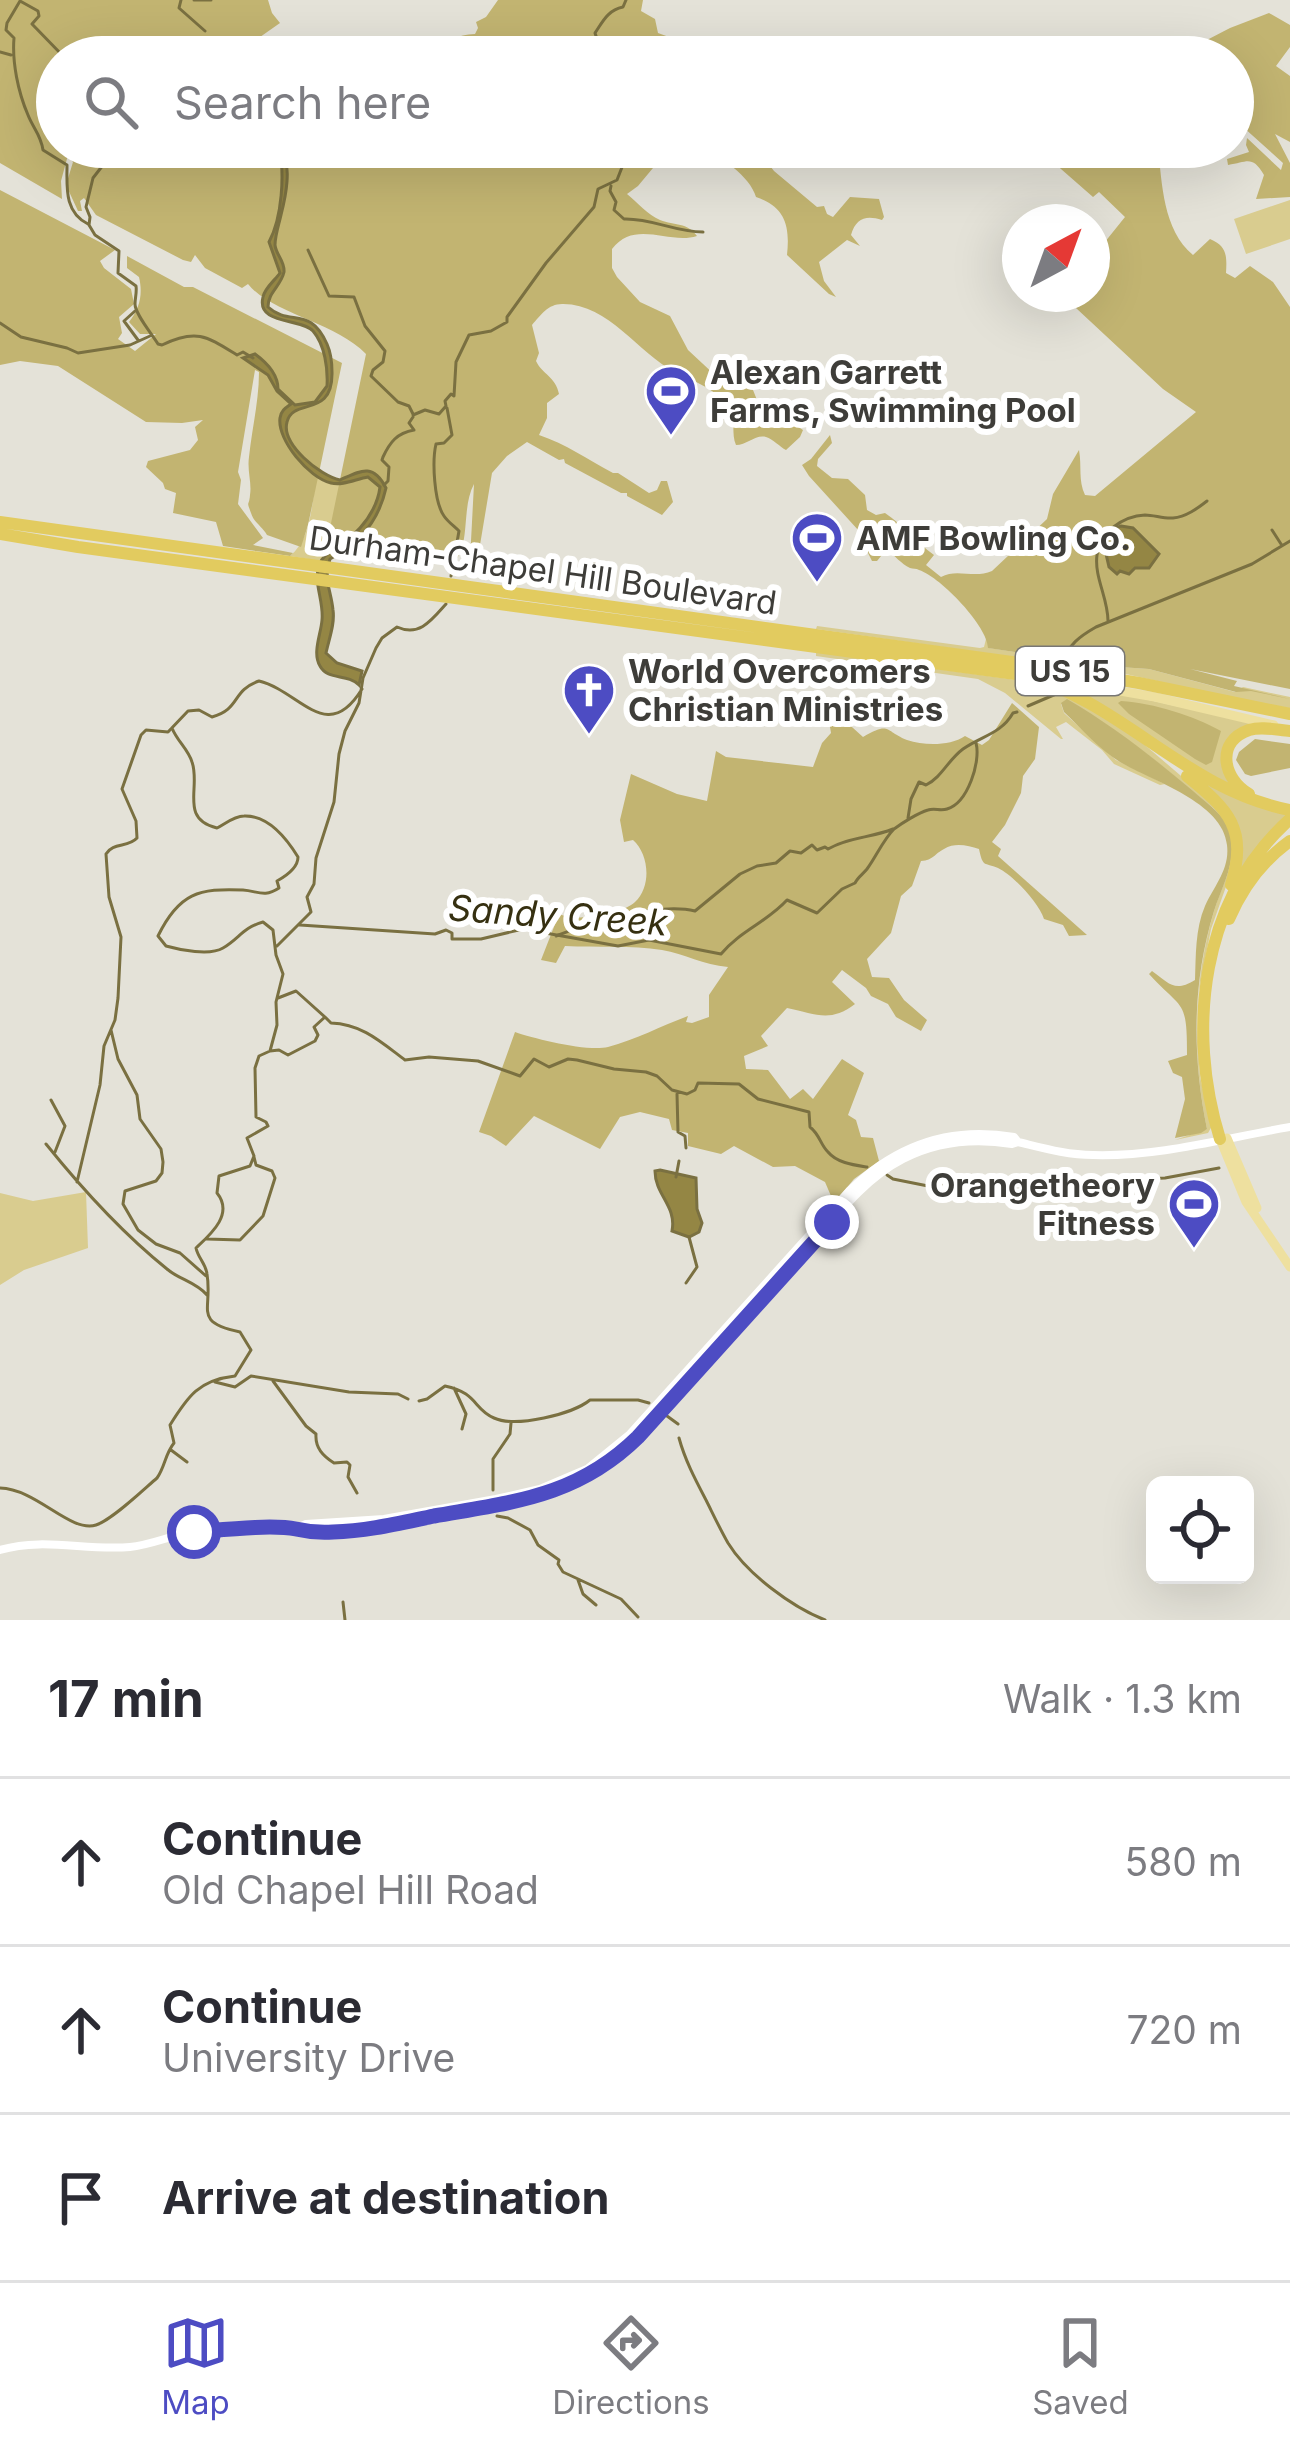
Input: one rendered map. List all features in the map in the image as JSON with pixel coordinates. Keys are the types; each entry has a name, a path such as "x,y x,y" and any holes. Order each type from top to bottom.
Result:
{"highway":[{"name":"Durham-Chapel Hill Boulevard","path":"0,522 290,569 809,639 1009,672"},
{"name":"Durham-Chapel Hill Boulevard","path":"0,534 290,569"},
{"name":"Durham-Chapel Hill Boulevard","path":"341,576 736,635 863,641 1104,676 1290,716"},
{"name":"US 15","path":"1009,672 1068,690 1212,783 1289,814"},
{"path":"1122,722 1204,789 1229,816 1237,834 1238,854 1210,961 1204,1026 1207,1082 1223,1139"},
{"path":"1226,907 1242,874 1289,814 1239,788 1229,776 1226,760 1234,741 1246,731 1290,730"},
{"path":"1223,1139 1210,1036 1218,953 1243,892 1271,856 1290,842"}],"main road":[{"name":"Durham-Chapel Hill Boulevard","path":"1009,672 1124,690 1290,730"},
{"path":"0,1550 45,1542 126,1547 199,1532 368,1530 526,1496 571,1477 621,1443 850,1190 883,1162 920,1144 954,1135 994,1134 1064,1153 1149,1153 1290,1127"},
{"path":"1223,1139 1255,1204 1290,1258"},
{"path":"1223,1139 1246,1202 1290,1267"}],"shaded area":[{"path":"0,0 268,0 280,23 261,36 36,36 36,168 64,168 62,199 0,163"},
{"path":"498,0 643,0 641,11 655,19 658,33 666,36 460,36 475,34 476,22"},
{"path":"1269,13 1290,25 1290,47 1276,66 1290,76 1290,142 1275,134 1290,163 1290,197 1256,199 1264,175 1254,164 1254,145 1281,170 1283,163 1254,137 1254,36 1215,36"},
{"path":"71,168 653,168 627,194 656,218 685,226 697,236 642,234 621,240 612,249 617,277 640,302 670,316 688,350 717,377 735,387 751,385 757,400 803,430 786,450 762,436 736,445 732,413 719,396 661,364 594,312 557,304 532,325 539,353 536,361 559,394 547,403 547,418 539,435 649,493 667,481 673,502 662,515 527,442 492,473 477,563 470,560 474,484 462,546 454,562 350,549 345,541 331,545 330,528 366,354 338,334 272,303 248,284 242,288 205,268 195,255 191,262 183,260 96,215 84,198 82,211 78,211 66,185"},
{"path":"287,168 287,181 275,245 284,272 268,307 314,325 327,344 332,369 326,396 320,402 291,415 287,431 296,449 322,472 340,480 371,472 386,488 366,530 330,559 328,566 333,615 326,653 337,663 362,671 359,685 328,674 318,661 322,613 317,572 323,558 366,520 380,487 368,477 331,483 304,466 280,427 282,413 291,404 277,391 268,375 243,358 255,354 263,361 274,373 278,389 295,405 315,402 327,386 325,357 313,331 273,317 263,306 265,291 280,273 269,242 277,221 282,170"},
{"path":"733,168 772,168 833,217 850,197 879,199 882,220 862,219 853,229 851,235 860,246 847,240 819,262 824,281 836,297 787,255 788,236 780,212 756,197"},
{"path":"1060,168 1161,168 1170,220 1183,245 1193,255 1210,239 1216,242 1225,252 1226,273 1235,278 1250,266 1273,282 1290,307 1290,689 1190,669 1237,681 1234,686 1290,699 1236,692 1149,669 1061,663 988,648 972,616 929,575 886,550 872,561 869,542 802,465 830,435 832,443 817,466 832,478 848,479 865,495 867,510 885,513 934,555 926,565 941,577 985,573 1047,519 1053,494 1079,450 1085,495 1095,496 1196,412 1163,389 1080,312 1110,312 1110,236 1125,217 1099,192 1093,197"},
{"path":"0,190 115,250 100,261 131,289 134,304 119,317 122,333 118,339 135,351 156,334 140,334 129,322 141,289 139,277 127,268 127,256 342,363 301,547 267,535 249,506 259,383 255,370 238,472 238,504 263,538 253,545 293,553 290,556 223,546 216,522 173,513 176,493 165,489 146,467 148,461 190,450 198,440 195,427 203,420 146,422 58,366 20,361 0,365"},
{"path":"1290,200 1290,239 1246,254 1234,219"},
{"path":"317,477 340,485 331,534 320,561 290,556 307,530"},
{"path":"1121,526 1133,528 1159,554 1149,568 1117,574 1109,567 1103,541"},
{"path":"817,626 980,648 986,639 989,648 1061,663 1149,669 1235,692 1243,687 1290,697 1290,711 1117,672"},
{"path":"816,652 1023,681 1066,694 1125,728 1215,805 1228,822 1235,854 1211,929 1200,988 1207,938 1232,856 1223,819 1132,743 1067,700 1061,704 1064,713 1116,760 1165,784 1114,764 1066,722 1056,727 1061,739 1005,693 978,679 816,656"},
{"path":"1073,687 1257,724 1228,745 1233,784 1222,784"},
{"path":"821,699 863,737 887,729 907,740 929,744 965,736 982,745 1012,703 1039,727 1035,759 1023,776 1021,793 1005,825 992,842 1001,849 998,856 1087,935 1069,936 1063,925 1044,919 1018,883 983,862 979,849 953,846 921,861 912,886 901,896 891,933 867,959 872,977 889,978 904,1000 927,1020 921,1031 896,1017 888,1004 871,996 842,970 832,982 855,1004 830,1015 787,1008 761,1036 768,1046 744,1056 746,1069 768,1070 790,1099 803,1089 813,1099 842,1059 864,1073 848,1115 856,1120 861,1137 873,1138 879,1161 854,1179 834,1203 825,1182 795,1166 773,1167 734,1146 721,1154 688,1146 688,1133 672,1130 669,1119 640,1112 620,1117 600,1149 534,1116 506,1146 479,1132 515,1032 599,1048 688,1016 686,1022 692,1023 709,1017 709,995 728,967 662,950 626,947 565,946 556,963 541,960 559,914 610,914 635,902 644,888 645,862 633,840 624,842 620,820 631,774 707,801 716,751 726,757 813,767 831,733"},
{"path":"1067,699 1178,779 1219,814 1230,834 1229,868 1207,938 1198,992 1197,1047 1207,1129 1201,1133 1175,1138 1185,1099 1182,1077 1173,1073 1168,1061 1187,1055 1186,1024 1181,1007 1149,974 1152,971 1177,986 1195,980 1202,915 1226,862 1223,830 1200,805 1105,752 1064,712 1061,703"},
{"path":"1118,703 1173,711 1221,731 1212,762 1206,765 1195,759 1129,714"},
{"path":"1255,739 1290,744 1290,768 1245,774 1236,760"},
{"path":"1205,783 1289,815 1241,869 1240,844"},
{"path":"1197,1023 1200,1077 1212,1126 1208,1133 1175,1140 1207,1129 1199,1074"},
{"path":"655,1171 696,1178 699,1232 689,1237 672,1231 671,1214 656,1179"},
{"path":"86,1192 88,1248 24,1270 0,1285 0,1193 33,1201"}],"waterway":[{"path":"181,0 179,8 205,31"},
{"path":"194,0 211,0"},
{"path":"596,36 606,17 626,0"},
{"path":"20,1 6,30 14,38 21,97 36,131"},
{"path":"20,1 38,11 32,24 44,36"},
{"path":"0,52 11,55"},
{"path":"67,168 71,206 88,224"},
{"path":"101,168 93,178 86,207 89,225 95,235 119,251 118,273 136,286 136,308 158,344 202,337 253,358"},
{"path":"413,415 425,410 439,414 446,406 445,401 454,396 456,362 469,335 507,322 546,263 594,207 598,189 617,180 622,168"},
{"path":"611,186 614,210 624,219 703,232"},
{"path":"308,250 329,296 354,297 365,326 385,351 383,362 371,376 413,414"},
{"path":"135,311 124,321 138,340"},
{"path":"0,323 21,337 78,353 130,345 150,336"},
{"path":"447,408 452,435 436,444 434,471 441,510 459,531 451,576"},
{"path":"384,485 389,467 383,457 395,439 414,430 409,423 413,417"},
{"path":"1108,621 1097,563 1108,532 1129,518 1178,517 1207,501"},
{"path":"1272,530 1281,544"},
{"name":"Sandy Creek","path":"1065,663 1071,646 1096,627 1252,564 1290,541"},
{"path":"277,946 311,912 307,897 334,802 339,754 376,648 397,627 424,626 446,604"},
{"path":"77,1182 118,998 121,937 109,897 106,854 137,838 136,821 122,789 141,735 146,730 168,732 188,711 199,710 212,717 221,714 259,681 325,714 349,705 362,689"},
{"name":"Sandy Creek","path":"1028,706 1056,694"},
{"name":"Sandy Creek","path":"908,818 919,782 932,782 963,749 1017,712"},
{"path":"0,1488 27,1495 75,1523 103,1522 157,1478 174,1443 170,1425 189,1398 212,1381 235,1376 251,1350 240,1332 210,1319 206,1270 196,1248 222,1216 219,1176 250,1166 254,1156 247,1138 268,1126 256,1117 255,1068 259,1056 270,1051 283,974 273,930 263,922 211,952 166,946 158,936 174,910 192,896 214,890 274,891 298,857 261,819 240,816 217,828 198,817 192,762 172,728"},
{"name":"Sandy Creek","path":"300,925 435,934 446,930 452,939 481,939 523,929 618,946 649,940 721,954 787,900 817,913 855,883 894,829 924,811 954,805 971,780 976,743"},
{"path":"556,936 645,911 695,911 740,874 776,863 790,851 801,853 812,845 817,850 828,849 893,829"},
{"path":"270,1051 288,1055 315,1041 314,1027 325,1017 296,991 278,998"},
{"path":"325,1017 371,1035 405,1060 478,1061 520,1076 534,1059 549,1067 577,1060 646,1072 687,1094 698,1083 739,1084 758,1099 809,1112 810,1127 832,1156 867,1167"},
{"path":"111,1030 118,1059 137,1095 140,1119 161,1149 163,1162 156,1181 125,1191 123,1204 138,1230 156,1244 180,1253 206,1276"},
{"path":"677,1094 678,1132 685,1136 686,1148"},
{"path":"51,1100 65,1126 55,1152"},
{"path":"46,1144 134,1240 207,1295"},
{"path":"207,1239 240,1240 263,1216 275,1178 272,1171 256,1165 254,1157"},
{"path":"676,1177 679,1161"},
{"path":"1011,1191 1057,1199 1109,1184 1219,1168"},
{"path":"887,1175 933,1187 981,1176 997,1184"},
{"path":"686,1283 697,1267 689,1237"},
{"path":"215,1382 235,1387 251,1376 408,1399"},
{"path":"273,1381 316,1434 323,1454 334,1463 350,1465 348,1477 357,1493"},
{"path":"419,1401 445,1386 464,1393 482,1410 504,1421 558,1414 590,1400 649,1403"},
{"path":"454,1388 466,1414 462,1429"},
{"path":"667,1416 678,1424"},
{"path":"493,1490 493,1459 510,1434 511,1423"},
{"path":"679,1438 736,1555 771,1588 825,1620"},
{"path":"171,1450 187,1462"},
{"path":"497,1516 530,1530 538,1545 559,1560 563,1572 621,1599 638,1617"},
{"path":"578,1580 583,1594 596,1605"},
{"path":"343,1602 345,1620"}],"place":[{"name":"Alexan Garrett Farms, Swimming Pool","path":"671,437"},
{"name":"AMF Bowling Co.","path":"817,584"},
{"name":"World Overcomers Christian Ministries","path":"589,736"},
{"name":"Orangetheory Fitness","path":"1194,1250"}],"route":[{"path":"194,1532 360,1531 496,1506 568,1486 627,1448 832,1222"}]}
